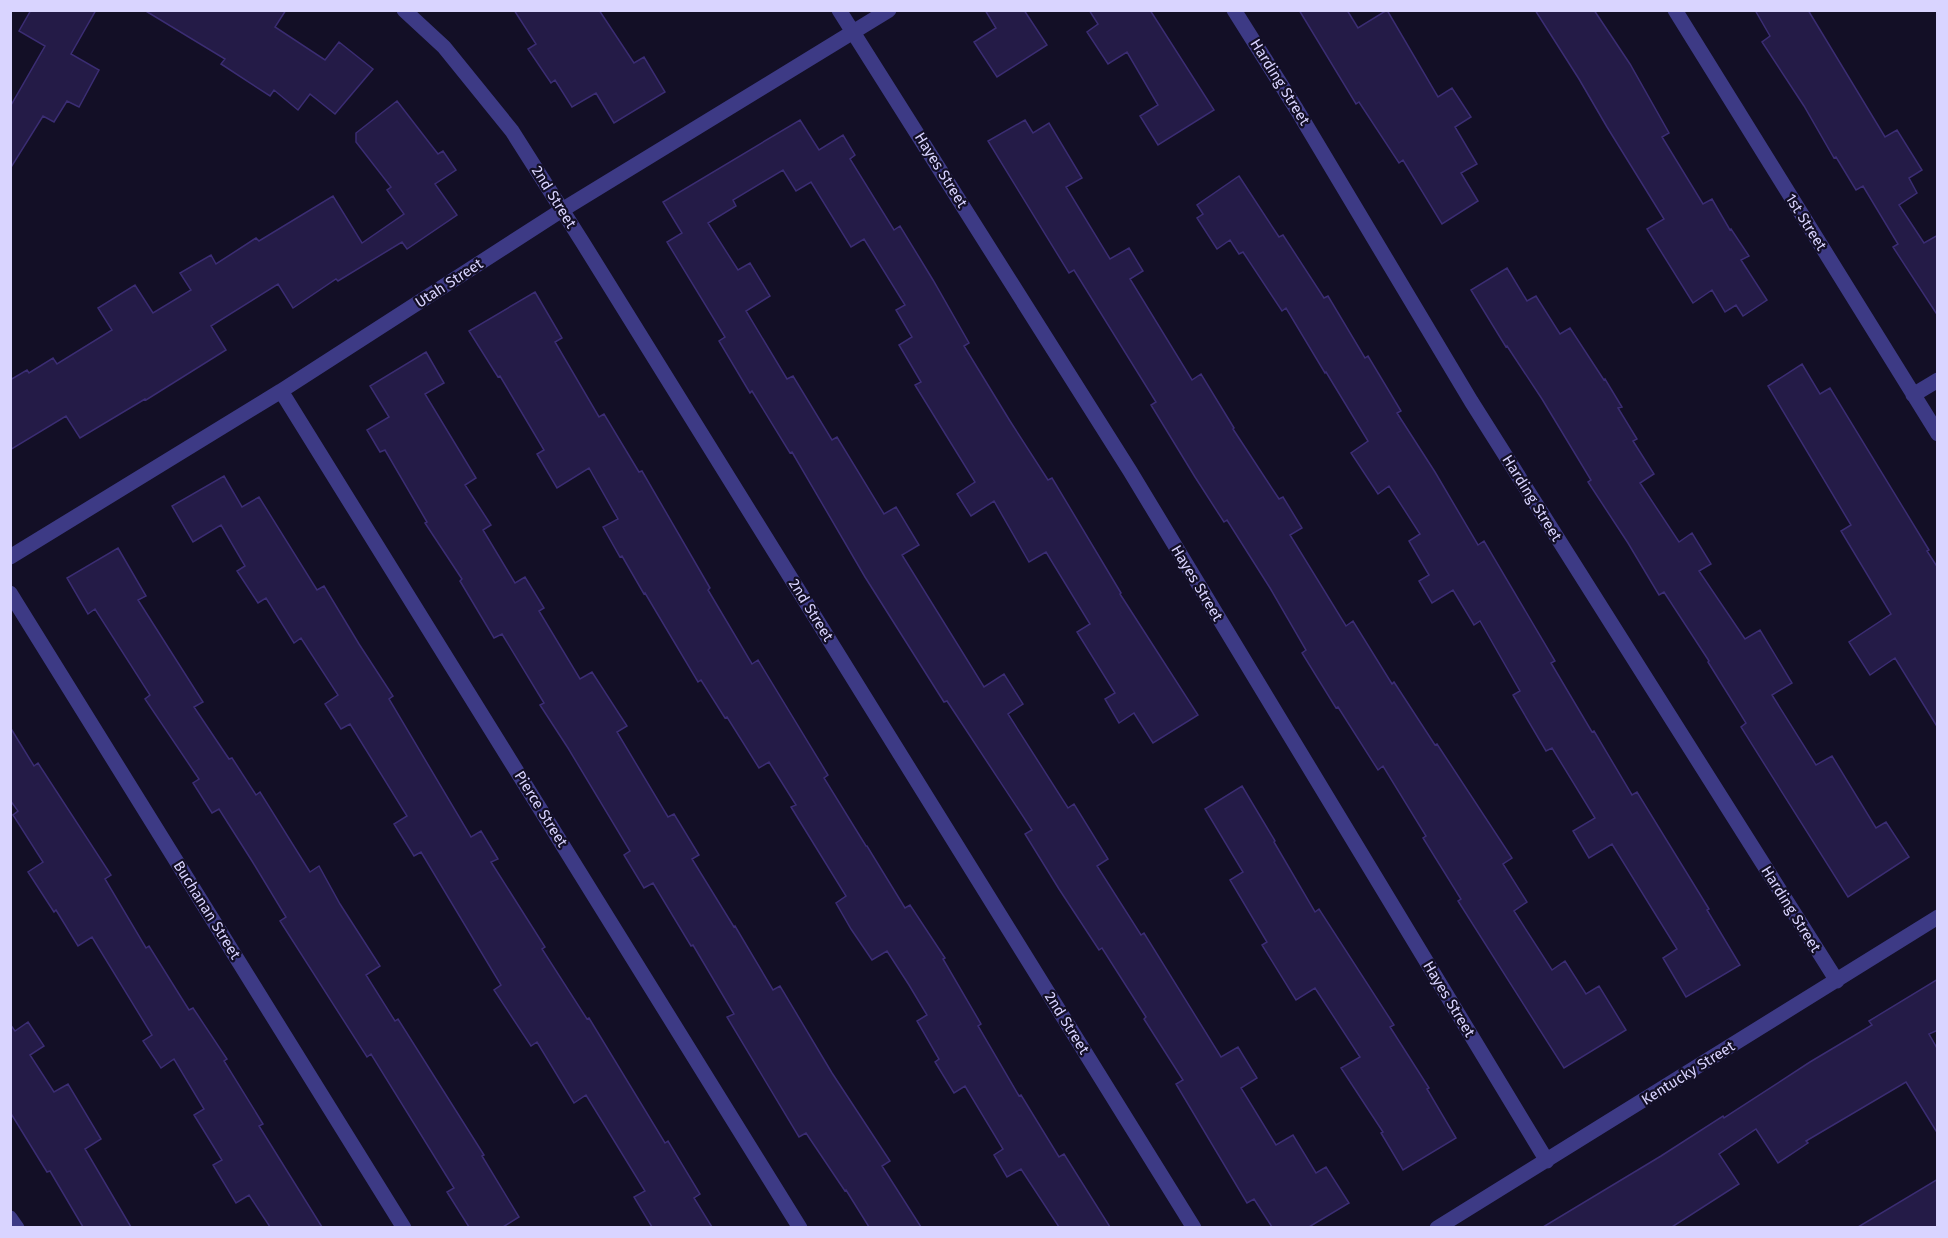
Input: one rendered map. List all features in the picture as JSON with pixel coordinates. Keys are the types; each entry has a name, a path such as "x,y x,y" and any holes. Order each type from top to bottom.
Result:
{"street":[{"name":"2nd Street","path":"404,10 444,47 512,131 1194,1227"},
{"name":"Hayes Street","path":"839,10 1130,471 1547,1161"},
{"name":"Utah Street","path":"10,557 282,391 562,210 889,10"},
{"name":"Harding Street","path":"1234,10 1297,110 1471,401 1837,981"},
{"name":"1st Street","path":"1675,10 1938,434"},
{"path":"1913,394 1938,380"},
{"name":"Pierce Street","path":"282,391 800,1227"},
{"name":"Buchanan Street","path":"10,593 404,1227"},
{"name":"Kentucky Street","path":"1437,1227 1938,917"},
{"path":"10,1218 17,1227"}],"building":[{"path":"31,10 96,10 71,54 99,70 79,107 67,101 54,122 43,116 10,169 10,107 45,46 19,31"},
{"path":"144,10 286,10 275,27 325,60 339,42 373,69 335,114 310,94 298,110 274,90 270,96 221,64 225,59"},
{"path":"514,10 599,10 634,63 644,57 665,92 614,123 596,93 572,107 555,80 551,83 528,49 536,44"},
{"path":"985,10 1024,10 1047,45 997,77 974,42 996,28"},
{"path":"1089,10 1150,10 1214,110 1158,145 1140,116 1158,105 1127,52 1108,64 1087,32 1098,24"},
{"path":"1299,10 1347,10 1358,28 1387,10 1438,97 1452,88 1471,117 1455,127 1477,164 1461,173 1478,201 1442,224 1403,160 1399,163 1359,102 1356,104"},
{"path":"1535,10 1594,10 1630,64 1669,133 1662,137 1703,204 1712,199 1749,256 1741,260 1767,300 1743,316 1736,305 1725,312 1712,290 1693,303 1647,229 1664,219"},
{"path":"1755,10 1808,10 1885,137 1897,130 1922,170 1909,178 1917,193 1899,205 1924,243 1938,235 1938,316 1893,247 1898,244 1863,186 1856,190 1762,42 1770,36"},
{"path":"397,101 438,154 443,151 456,170 435,184 457,215 407,249 402,242 338,281 336,279 293,308 278,284 211,326 226,350 146,400 80,438 66,416 10,450 10,380 27,370 29,373 53,358 57,364 112,330 98,308 135,285 153,313 191,290 180,273 211,255 216,264 256,238 259,241 333,196 362,243 404,214 387,190 391,187 356,142 356,133"},
{"path":"800,120 819,150 843,135 855,155 850,159 894,230 900,226 933,280 969,343 964,346 1048,480 1052,478 1120,594 1198,715 1153,743 1134,713 1119,723 1105,699 1115,693 1077,632 1090,624 1046,552 1029,562 994,501 971,516 957,494 975,482 915,385 921,382 899,345 912,337 896,310 905,305 864,239 851,247 811,182 796,191 783,170 733,200 736,206 708,223 738,270 750,263 770,296 746,311 787,379 793,376 832,440 837,437 884,514 896,507 919,545 902,555 984,687 1004,674 1023,704 1008,714 1068,808 1074,804 1108,859 1097,866 1141,935 1144,933 1221,1057 1238,1047 1257,1078 1241,1088 1276,1145 1293,1135 1316,1173 1326,1167 1349,1203 1309,1227 1272,1227 1254,1199 1247,1203 1176,1084 1183,1080 1144,1019 1146,1017 1102,948 1099,950 1059,889 1025,834 1032,830 947,701 944,702 865,577 792,452 790,453 752,391 750,393 719,341 725,337 667,242 682,233 663,202"},
{"path":"1025,120 1033,133 1049,123 1082,178 1066,187 1110,259 1129,248 1143,271 1130,279 1192,380 1201,374 1233,429 1279,499 1283,497 1302,528 1290,535 1346,626 1353,621 1392,684 1394,682 1435,745 1437,744 1512,858 1503,864 1527,902 1514,911 1552,970 1565,961 1586,994 1599,986 1626,1030 1564,1068 1458,901 1461,899 1423,838 1426,836 1383,766 1378,770 1338,707 1336,708 1302,653 1306,650 1270,588 1227,520 1224,522 1151,405 1156,402 1074,270 1069,273 988,141"},
{"path":"1239,176 1279,237 1283,235 1324,298 1328,296 1365,358 1368,356 1401,411 1397,413 1478,545 1484,541 1555,661 1551,663 1592,732 1594,731 1632,795 1637,792 1709,909 1707,910 1740,965 1686,997 1663,958 1677,949 1612,844 1589,858 1573,831 1595,818 1552,748 1546,751 1513,695 1520,691 1480,621 1474,625 1453,590 1432,603 1419,581 1429,575 1409,541 1420,534 1389,486 1378,494 1351,453 1368,441 1286,308 1282,311 1243,252 1239,254 1230,240 1217,249 1197,218 1203,214 1197,205"},
{"path":"1507,268 1527,301 1536,296 1560,334 1570,328 1605,379 1622,407 1618,408 1637,439 1633,441 1654,474 1640,483 1679,542 1692,533 1711,564 1699,571 1745,639 1760,630 1792,683 1772,695 1816,765 1832,756 1876,828 1886,822 1909,857 1848,897 1741,727 1746,723 1709,661 1664,592 1659,595 1588,482 1591,480 1542,399 1471,290"},
{"path":"535,292 562,338 555,342 599,417 604,414 639,472 642,471 752,664 758,660 828,775 824,778 866,846 905,908 910,905 945,958 943,959 981,1024 978,1026 1019,1096 1021,1095 1059,1157 1064,1154 1110,1227 1059,1227 1021,1169 1007,1177 994,1155 1003,1149 965,1086 954,1093 935,1062 939,1059 917,1021 927,1015 909,985 887,951 872,960 851,929 836,903 846,896 791,807 796,805 769,762 759,768 701,680 698,682 622,556 620,557 603,527 618,519 589,468 557,488 537,454 544,450 500,376 498,377 469,331"},
{"path":"426,352 444,383 425,394 476,478 465,485 491,525 483,530 515,583 525,577 544,608 539,611 580,679 592,672 627,726 617,732 668,817 674,814 699,855 692,859 773,990 780,986 832,1073 890,1161 882,1166 921,1227 869,1227 806,1133 799,1137 727,1017 734,1014 693,945 691,946 653,883 644,888 624,855 630,851 540,705 544,703 502,634 494,638 460,581 462,579 425,523 427,522 385,450 380,452 367,430 389,417 370,386"},
{"path":"1802,364 1820,394 1830,388 1938,568 1938,728 1895,658 1870,675 1849,642 1891,614 1841,531 1851,525 1768,386"},
{"path":"224,476 242,507 259,497 317,590 324,586 393,696 389,699 471,837 481,831 498,859 491,862 545,947 542,949 587,1019 589,1018 665,1143 668,1141 700,1194 694,1198 712,1227 652,1227 634,1197 645,1191 586,1095 574,1103 537,1042 531,1046 494,990 501,985 421,852 414,856 394,824 407,816 350,724 341,729 325,704 338,695 301,638 294,643 266,598 258,603 237,571 245,566 221,525 193,542 172,506"},
{"path":"118,548 146,596 138,600 203,702 194,707 256,795 260,792 310,872 319,866 340,904 380,966 366,975 395,1021 398,1019 484,1155 482,1156 519,1217 503,1227 469,1227 447,1192 454,1188 371,1054 367,1057 280,921 286,917 252,861 219,809 212,813 193,783 199,779 145,699 150,695 95,609 88,614 67,578"},
{"path":"10,727 34,766 38,763 111,875 105,879 146,948 149,946 189,1010 193,1008 227,1059 224,1061 263,1124 259,1126 322,1227 270,1227 249,1195 236,1203 213,1165 222,1160 194,1115 204,1109 174,1059 161,1068 143,1041 152,1035 92,937 78,946 56,910 54,912 28,872 43,862 13,815 18,811 10,800"},
{"path":"1242,786 1315,912 1319,909 1394,1025 1390,1027 1429,1088 1427,1089 1456,1138 1403,1170 1381,1133 1383,1132 1341,1068 1360,1057 1315,988 1296,1000 1262,945 1267,942 1230,880 1243,872 1205,809"},
{"path":"1938,979 1938,1030 1929,1034 1938,1050 1938,1134 1906,1082 1806,1141 1808,1143 1778,1163 1756,1129 1719,1154 1739,1184 1672,1227 1543,1227 1723,1116 1724,1118 1872,1025 1869,1021"},
{"path":"28,1022 44,1046 30,1055 54,1092 68,1084 101,1139 85,1149 131,1227 83,1227 50,1171 47,1172 10,1112 10,1024 15,1031"},
{"path":"1938,1179 1938,1227 1858,1227"}]}
